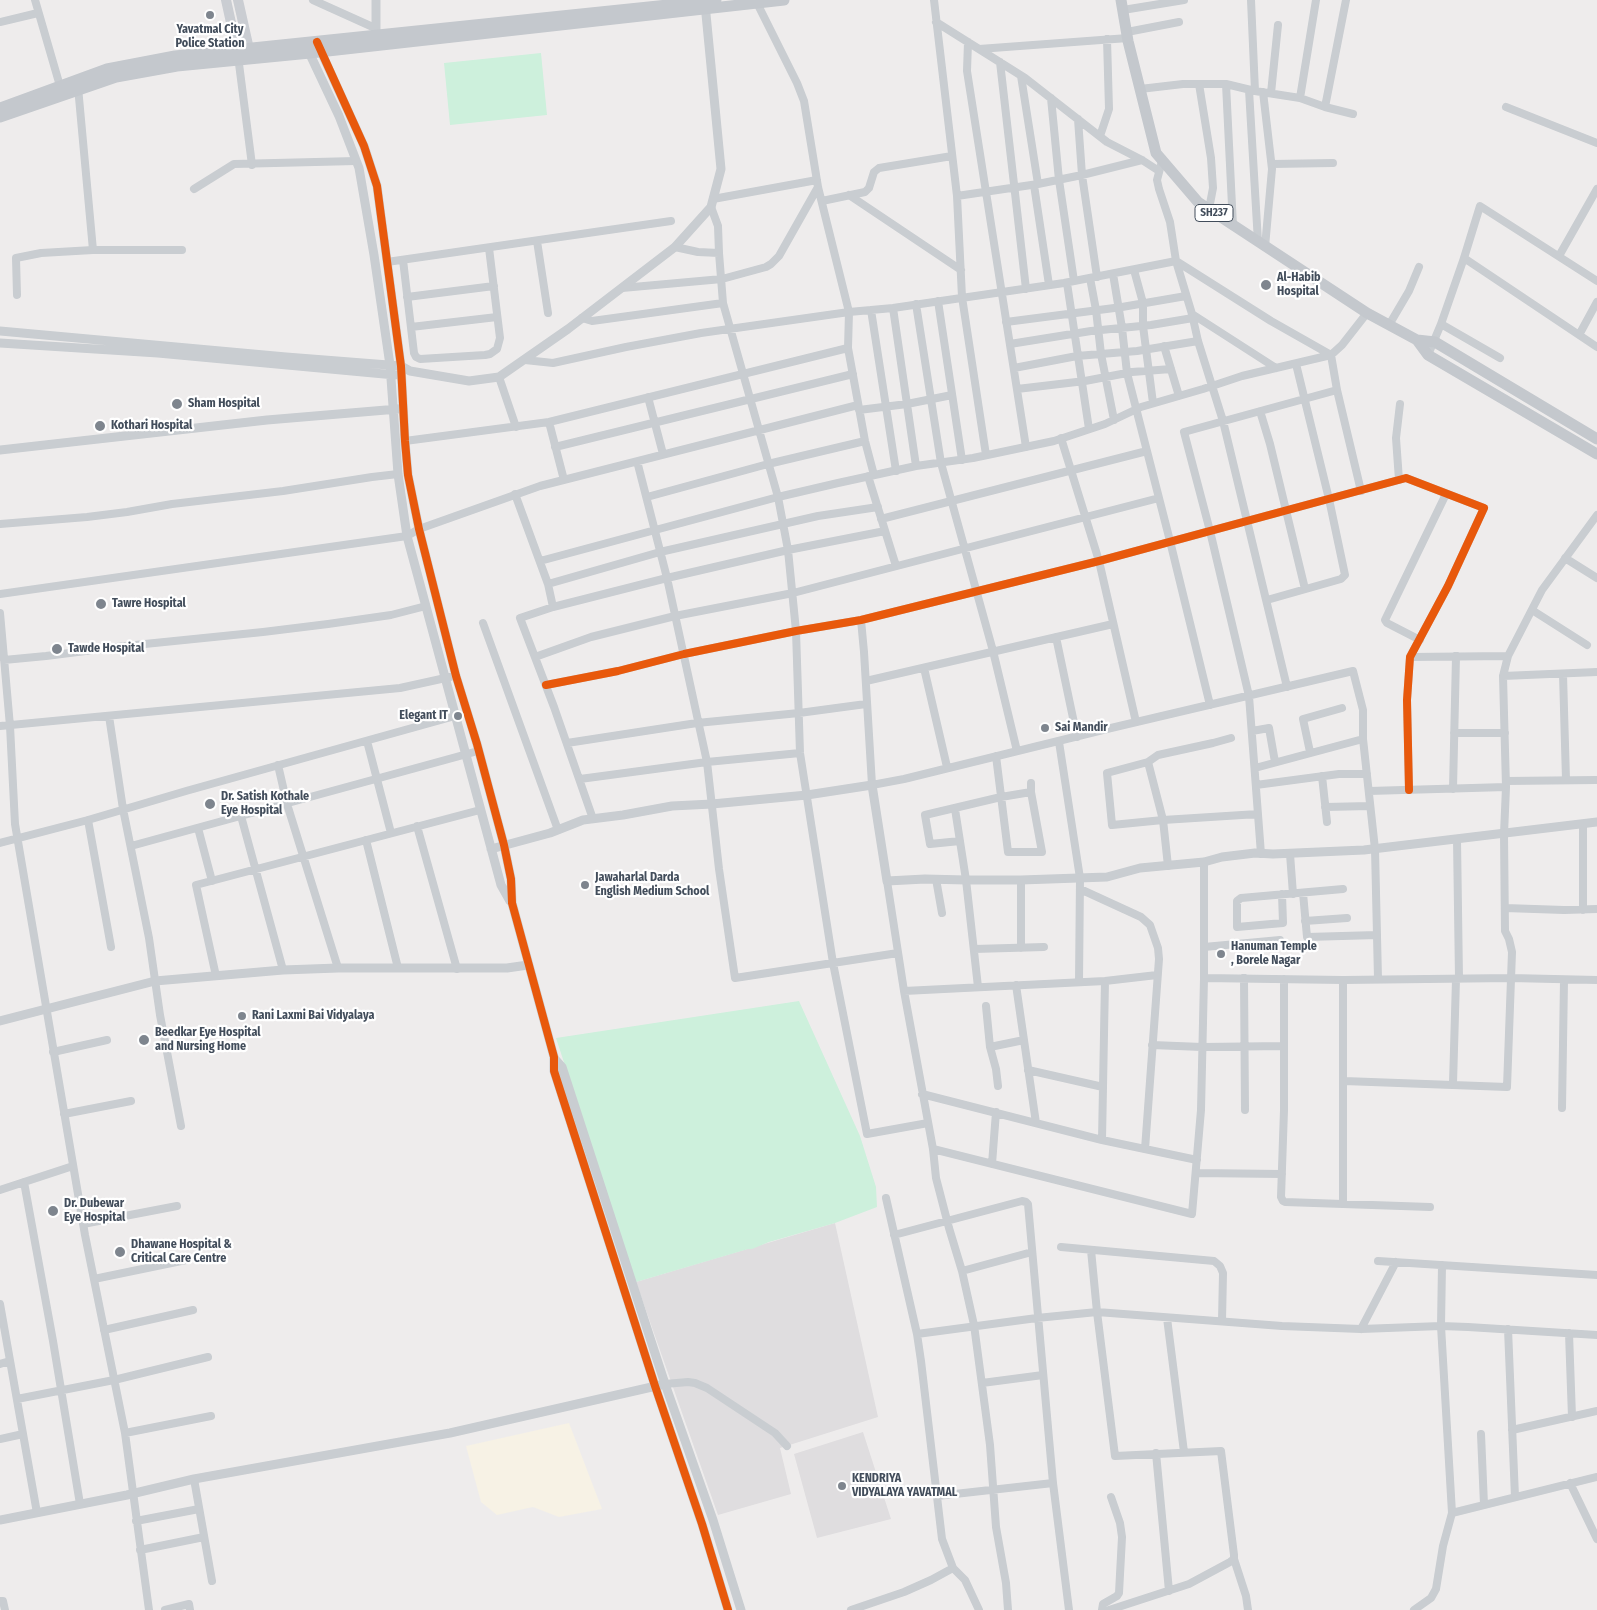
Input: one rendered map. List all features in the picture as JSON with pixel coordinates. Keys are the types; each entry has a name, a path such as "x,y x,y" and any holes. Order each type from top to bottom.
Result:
{"main road":[{"path":"226,0 241,52"},
{"path":"238,0 241,52"},
{"path":"313,47 375,32 709,4 784,0"},
{"path":"1,112 78,85 107,70 175,56 313,47 709,4"},
{"name":"SH237","path":"1122,5 1127,35 1160,166 1198,202 1367,313 1417,340 1435,342 1597,439"},
{"path":"1,112 60,86 78,85"},
{"name":"SH237","path":"1417,340 1428,355 1597,454"}],"street":[{"path":"34,0 60,86"},
{"path":"313,0 375,32 376,0"},
{"path":"934,0 957,196 962,297 986,455"},
{"path":"1122,5 1184,0"},
{"path":"1251,0 1259,91 1262,244"},
{"path":"1300,98 1316,0"},
{"path":"1325,107 1346,0"},
{"path":"757,2 801,93 818,184 849,312 848,348 871,476 881,519 896,566"},
{"path":"0,331 149,348 404,371 469,381 499,377 582,318 675,247 712,203 720,169 709,4"},
{"path":"0,22 38,13"},
{"path":"936,22 1021,76 1107,142 1142,160 1160,166 1157,180 1170,222 1176,261 1248,520 1287,687"},
{"path":"979,49 1107,40 1179,22"},
{"path":"1262,244 1272,164 1259,91 1278,25"},
{"path":"1100,136 1110,109 1107,40"},
{"path":"968,42 967,72 1026,447"},
{"path":"313,47 359,168 374,255 390,370 398,474 407,536 501,885 512,903"},
{"path":"313,47 364,146 377,186 404,371 403,408 408,475 419,529 456,676 504,845 511,879 512,903 554,1057 554,1071 654,1386 702,1524 728,1610"},
{"path":"241,52 252,165"},
{"path":"1000,62 1026,288"},
{"path":"1021,76 1049,285"},
{"path":"1140,89 1183,84 1226,84 1300,98 1353,114"},
{"path":"1199,84 1211,158 1213,188 1208,209"},
{"path":"1226,84 1233,226"},
{"path":"78,85 94,250"},
{"path":"1050,98 1077,356 1089,429"},
{"path":"1506,107 1597,143"},
{"path":"1078,119 1101,354 1114,420"},
{"path":"822,201 867,190 874,172 879,168 952,156"},
{"path":"957,196 1060,180 1142,160"},
{"path":"194,189 234,164 356,161"},
{"path":"1272,164 1333,163"},
{"path":"712,203 818,184"},
{"path":"622,288 722,279 760,269 771,264 818,184"},
{"path":"1559,256 1597,189"},
{"path":"849,195 961,270"},
{"path":"712,203 718,226 723,303 784,524 796,631 800,753 833,963 867,1134 928,1123"},
{"path":"1428,355 1442,324 1480,206 1597,281"},
{"path":"387,262 671,222"},
{"path":"537,241 548,313"},
{"path":"675,247 698,252 719,253"},
{"path":"403,260 416,357 485,355 497,349 499,344 489,248"},
{"path":"17,295 16,258 40,253 94,250 182,250"},
{"path":"1464,258 1597,347"},
{"path":"525,360 553,363 635,345 731,328 893,308 1070,282 1176,261 1271,321 1331,355"},
{"path":"1389,324 1409,291 1419,267"},
{"path":"1134,270 1143,303 1143,326 1153,403"},
{"path":"1113,274 1127,373 1210,705"},
{"path":"407,297 494,286"},
{"path":"1006,322 1186,296"},
{"path":"938,301 962,460"},
{"path":"1579,336 1597,302"},
{"path":"582,318 592,321 723,303"},
{"path":"916,304 941,463 993,652 1017,751"},
{"path":"893,308 916,466"},
{"path":"871,310 896,471"},
{"path":"540,561 778,497 916,466 962,460 1061,438 1114,420 1136,408 1242,376 1331,355 1342,345 1367,313"},
{"path":"1010,344 1075,333 1143,326 1192,316 1276,368"},
{"path":"411,327 497,317"},
{"path":"1442,324 1500,358"},
{"path":"1587,340 1597,340"},
{"path":"1014,368 1077,356 1124,352 1198,341"},
{"path":"0,342 149,348"},
{"path":"1164,346 1170,370 1180,396"},
{"path":"405,441 549,422 848,348"},
{"path":"1331,355 1337,390 1361,491"},
{"path":"1267,600 1341,579 1345,575 1329,499 1296,364"},
{"path":"1017,389 1127,373 1170,370"},
{"path":"555,447 853,374"},
{"path":"499,377 516,427"},
{"path":"1261,854 1249,696 1210,531 1184,432 1337,390"},
{"path":"0,594 407,536 419,529 515,494 663,454 859,407 907,404 952,396"},
{"path":"648,397 663,454"},
{"path":"1399,480 1396,438 1400,404"},
{"path":"0,450 267,420 403,408"},
{"path":"1260,411 1306,589"},
{"path":"549,422 564,480"},
{"path":"1061,438 1099,561 1136,722"},
{"path":"647,497 768,464 865,441"},
{"path":"881,519 1147,451"},
{"path":"637,461 667,578 707,762 719,869 735,978 898,953"},
{"path":"0,524 107,515 172,504 283,491 398,474"},
{"path":"546,685 618,671 684,654 861,620 1099,561 1406,478 1484,508 1448,586 1410,657 1407,700 1409,790"},
{"path":"515,494 548,584 554,608"},
{"path":"1420,640 1387,623 1385,620 1446,494"},
{"path":"535,657 591,637 675,616 793,593 1159,498"},
{"path":"548,584 660,552 818,516 878,507"},
{"path":"1344,1081 1507,1086 1512,952 1505,931 1504,834 1506,784 1504,676 1508,656 1542,590 1595,520"},
{"path":"593,819 546,685 520,618 667,578 788,550 885,531"},
{"path":"1565,558 1597,578"},
{"path":"4,660 328,624 391,615 426,606"},
{"path":"1532,610 1587,645"},
{"path":"0,613 17,839 83,1224 125,1433 149,1610"},
{"path":"861,620 872,785 904,991 933,1149 936,1178 962,1271 974,1325 994,1489 996,1527 1006,1583 1008,1610"},
{"path":"483,622 558,830"},
{"path":"866,681 1114,624"},
{"path":"1056,638 1077,737"},
{"path":"1453,788 1456,656"},
{"path":"1410,657 1508,656"},
{"path":"924,668 947,767"},
{"path":"491,849 558,830 583,820 672,806 807,795 904,779 947,767 1353,671 1363,710 1363,738 1375,849 1378,979"},
{"path":"1504,676 1597,672"},
{"path":"1563,674 1566,780"},
{"path":"0,726 400,688 456,676"},
{"path":"567,743 697,723 866,704"},
{"path":"1310,752 1303,719 1342,708"},
{"path":"110,716 123,809 149,938 160,1016 181,1126"},
{"path":"0,843 88,820 455,716"},
{"path":"1252,731 1269,728 1275,762"},
{"path":"1454,733 1505,733"},
{"path":"1231,738 1158,755 1148,762 1107,773 1112,825 1258,814"},
{"path":"1255,768 1363,738"},
{"path":"367,741 390,834"},
{"path":"1059,742 1080,878 1079,982"},
{"path":"130,846 478,751"},
{"path":"580,779 707,762 800,753"},
{"path":"996,756 1008,852 1042,852 1031,783"},
{"path":"1148,762 1163,820 1168,866"},
{"path":"278,766 287,804 338,968"},
{"path":"1256,785 1322,776 1367,774"},
{"path":"1322,776 1326,822"},
{"path":"1369,791 1597,780"},
{"path":"960,841 930,844 925,815 1031,792"},
{"path":"1325,807 1370,806"},
{"path":"955,808 966,880 978,987"},
{"path":"216,976 196,885 480,810"},
{"path":"241,816 283,970"},
{"path":"88,820 111,947"},
{"path":"888,881 1107,877 1140,868 1204,862 1222,857 1375,849 1597,822"},
{"path":"1583,824 1583,910"},
{"path":"417,826 457,969"},
{"path":"198,828 212,881"},
{"path":"1453,1084 1458,978 1458,839"},
{"path":"366,840 398,968"},
{"path":"1290,854 1293,894"},
{"path":"933,1149 1192,1214 1201,1110 1204,862"},
{"path":"936,879 942,913"},
{"path":"1021,880 1021,948"},
{"path":"1080,889 1141,917 1150,925 1155,936 1159,959 1145,1149"},
{"path":"1282,894 1284,922 1237,927 1236,901 1241,898 1282,894 1293,894 1343,889"},
{"path":"1303,893 1307,937 1377,936"},
{"path":"1505,908 1597,909"},
{"path":"1306,921 1347,918"},
{"path":"1204,947 1280,940"},
{"path":"974,949 1044,948"},
{"path":"0,1021 155,981 283,970 338,968 507,968 528,965"},
{"path":"904,991 1105,981 1157,975"},
{"path":"1204,978 1344,980 1511,978 1597,980"},
{"path":"1244,978 1245,1110"},
{"path":"1284,979 1282,1197 1285,1202 1430,1207"},
{"path":"1343,1204 1344,980"},
{"path":"1562,1108 1564,980"},
{"path":"1102,1140 1105,981"},
{"path":"1016,985 1036,1123"},
{"path":"986,1006 990,1047 998,1086"},
{"path":"53,1052 107,1040"},
{"path":"990,1047 1024,1040"},
{"path":"1152,1045 1202,1047 1284,1046"},
{"path":"554,1057 562,1068 665,1384 713,1520 741,1610"},
{"path":"1028,1070 1103,1087"},
{"path":"922,1094 1102,1140 1197,1160"},
{"path":"64,1114 131,1101"},
{"path":"992,1164 996,1112"},
{"path":"0,1190 73,1166"},
{"path":"1196,1174 1282,1174"},
{"path":"24,1182 80,1504"},
{"path":"886,1198 917,1334 928,1411 942,1539 954,1568 965,1580 979,1610"},
{"path":"894,1236 1022,1201 1028,1204 1053,1483 1068,1610"},
{"path":"83,1224 177,1206"},
{"path":"1061,1247 1214,1261 1220,1266 1223,1273 1222,1321"},
{"path":"1091,1250 1115,1456 1218,1450 1222,1453 1234,1559 1246,1596 1248,1610"},
{"path":"962,1271 1032,1252"},
{"path":"94,1279 186,1260"},
{"path":"1378,1260 1597,1275"},
{"path":"1361,1329 1396,1262"},
{"path":"1414,1610 1431,1598 1436,1589 1443,1546 1452,1513 1441,1326 1442,1265"},
{"path":"0,1304 37,1513"},
{"path":"104,1330 193,1310"},
{"path":"917,1334 974,1325 1097,1312 1282,1326 1361,1329 1441,1326 1597,1335"},
{"path":"1167,1318 1184,1452"},
{"path":"1508,1329 1515,1497"},
{"path":"1569,1334 1572,1417"},
{"path":"17,1399 114,1380 208,1357"},
{"path":"0,1364 10,1361"},
{"path":"982,1382 1043,1375"},
{"path":"0,1520 132,1494 194,1479 450,1433 665,1384 688,1382 707,1388 775,1433 787,1446"},
{"path":"1512,1430 1597,1411"},
{"path":"125,1433 211,1416"},
{"path":"0,1439 23,1434"},
{"path":"1481,1434 1484,1504"},
{"path":"1156,1454 1169,1591"},
{"path":"1452,1513 1597,1477"},
{"path":"194,1479 212,1581"},
{"path":"936,1496 1053,1483"},
{"path":"1570,1483 1597,1539"},
{"path":"1102,1610 1103,1604 1119,1593 1122,1537 1120,1523 1111,1497"},
{"path":"136,1521 199,1508"},
{"path":"140,1550 204,1537"},
{"path":"1109,1610 1189,1584 1234,1559"},
{"path":"851,1610 904,1592 954,1568"},
{"path":"0,1601 3,1600 5,1610"},
{"path":"165,1610 189,1604 190,1610"}],"shaded area":[{"path":"835,1223 878,1417 780,1448 791,1494 718,1515 636,1282"},
{"path":"569,1423 602,1509 559,1517 533,1507 497,1515 481,1502 466,1446"},
{"name":"KENDRIYA VIDYALAYA YAVATMAL","path":"863,1432 891,1519 817,1538 794,1454"}],"green space":[{"path":"541,53 547,115 450,125 444,63"},
{"path":"799,1001 860,1136 876,1187 877,1207 835,1223 769,1242 752,1249 636,1282 556,1038"}],"cycle path":[{"path":"317,42 364,146 377,186 401,366 408,475 419,529 456,676 477,744 504,845 511,879 512,903 554,1057 554,1071 655,1386 702,1524 728,1610"},
{"path":"546,685 618,671 684,654 861,620 1099,561 1406,478 1484,508 1448,586 1410,657 1407,700 1409,790"}],"place":[{"name":"Yavatmal City Police Station","path":"210,15"},
{"name":"Al-Habib Hospital","path":"1266,285"},
{"name":"Sham Hospital","path":"177,404"},
{"name":"Kothari Hospital","path":"100,426"},
{"name":"Tawre Hospital","path":"101,604"},
{"name":"Tawde Hospital","path":"57,649"},
{"name":"Elegant IT","path":"458,716"},
{"name":"Sai Mandir","path":"1045,728"},
{"name":"Dr. Satish Kothale Eye Hospital","path":"210,804"},
{"name":"Jawaharlal Darda English Medium School","path":"585,885"},
{"name":"Hanuman Temple , Borele Nagar","path":"1221,954"},
{"name":"Rani Laxmi Bai Vidyalaya","path":"242,1016"},
{"name":"Beedkar Eye Hospital and Nursing Home","path":"144,1040"},
{"name":"Dr. Dubewar Eye Hospital","path":"53,1211"},
{"name":"Dhawane Hospital & Critical Care Centre","path":"120,1252"},
{"name":"KENDRIYA VIDYALAYA YAVATMAL","path":"842,1486"}]}
